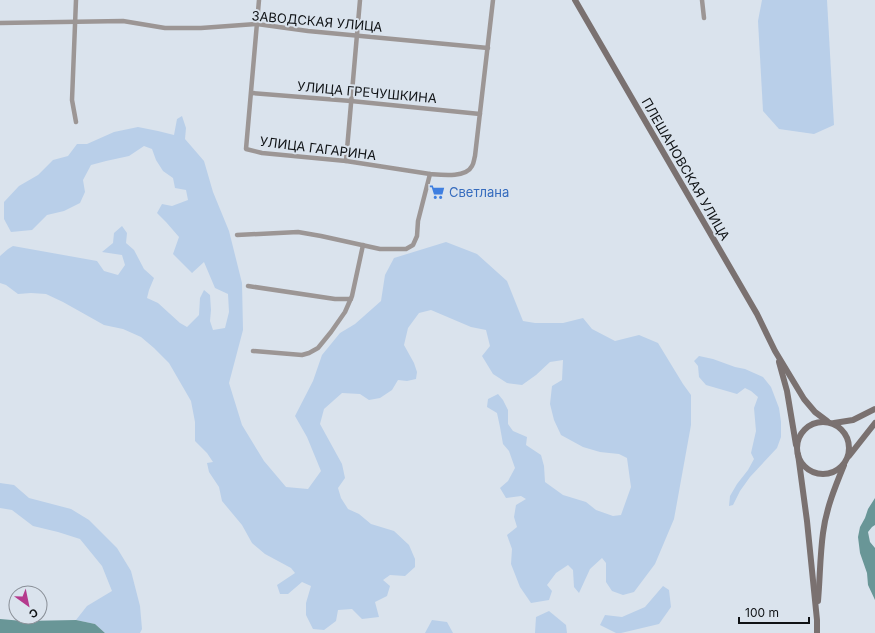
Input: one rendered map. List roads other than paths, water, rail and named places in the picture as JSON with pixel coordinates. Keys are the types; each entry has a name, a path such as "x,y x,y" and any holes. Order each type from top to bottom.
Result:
{"main road":[{"name":"ПЛЕШАНОВСКАЯ УЛИЦА","path":"575,0 756,314 775,351"},
{"path":"775,351 796,388 809,407 827,421 834,423 853,420 875,409"},
{"path":"775,351 786,391 798,452 807,521 818,633"},
{"path":"827,421 813,424 807,428 799,440 798,452 806,467 818,473 832,472 838,468 875,423"},
{"path":"817,620 823,532 827,512 849,450 847,437 834,423"}],"street":[{"path":"76,0 72,100 76,122"},
{"name":"УЛИЦА ГАГАРИНА","path":"259,0 246,149 262,153 346,161 430,174 464,174 473,165 480,114"},
{"path":"346,161 360,0"},
{"path":"480,114 493,0"},
{"path":"702,0 704,18"},
{"name":"ЗАВОДСКАЯ УЛИЦА","path":"0,23 123,20 165,28 201,28 257,24 356,36 488,48"},
{"name":"УЛИЦА ГРЕЧУШКИНА","path":"252,93 480,114"},
{"path":"237,235 298,232 380,249 406,249 413,245 417,236 418,221 430,174"},
{"path":"253,351 302,355 318,348 345,312 351,299 363,245"},
{"path":"248,286 335,299 351,299"}],"place":[{"name":"Светлана","path":"437,192"}]}
